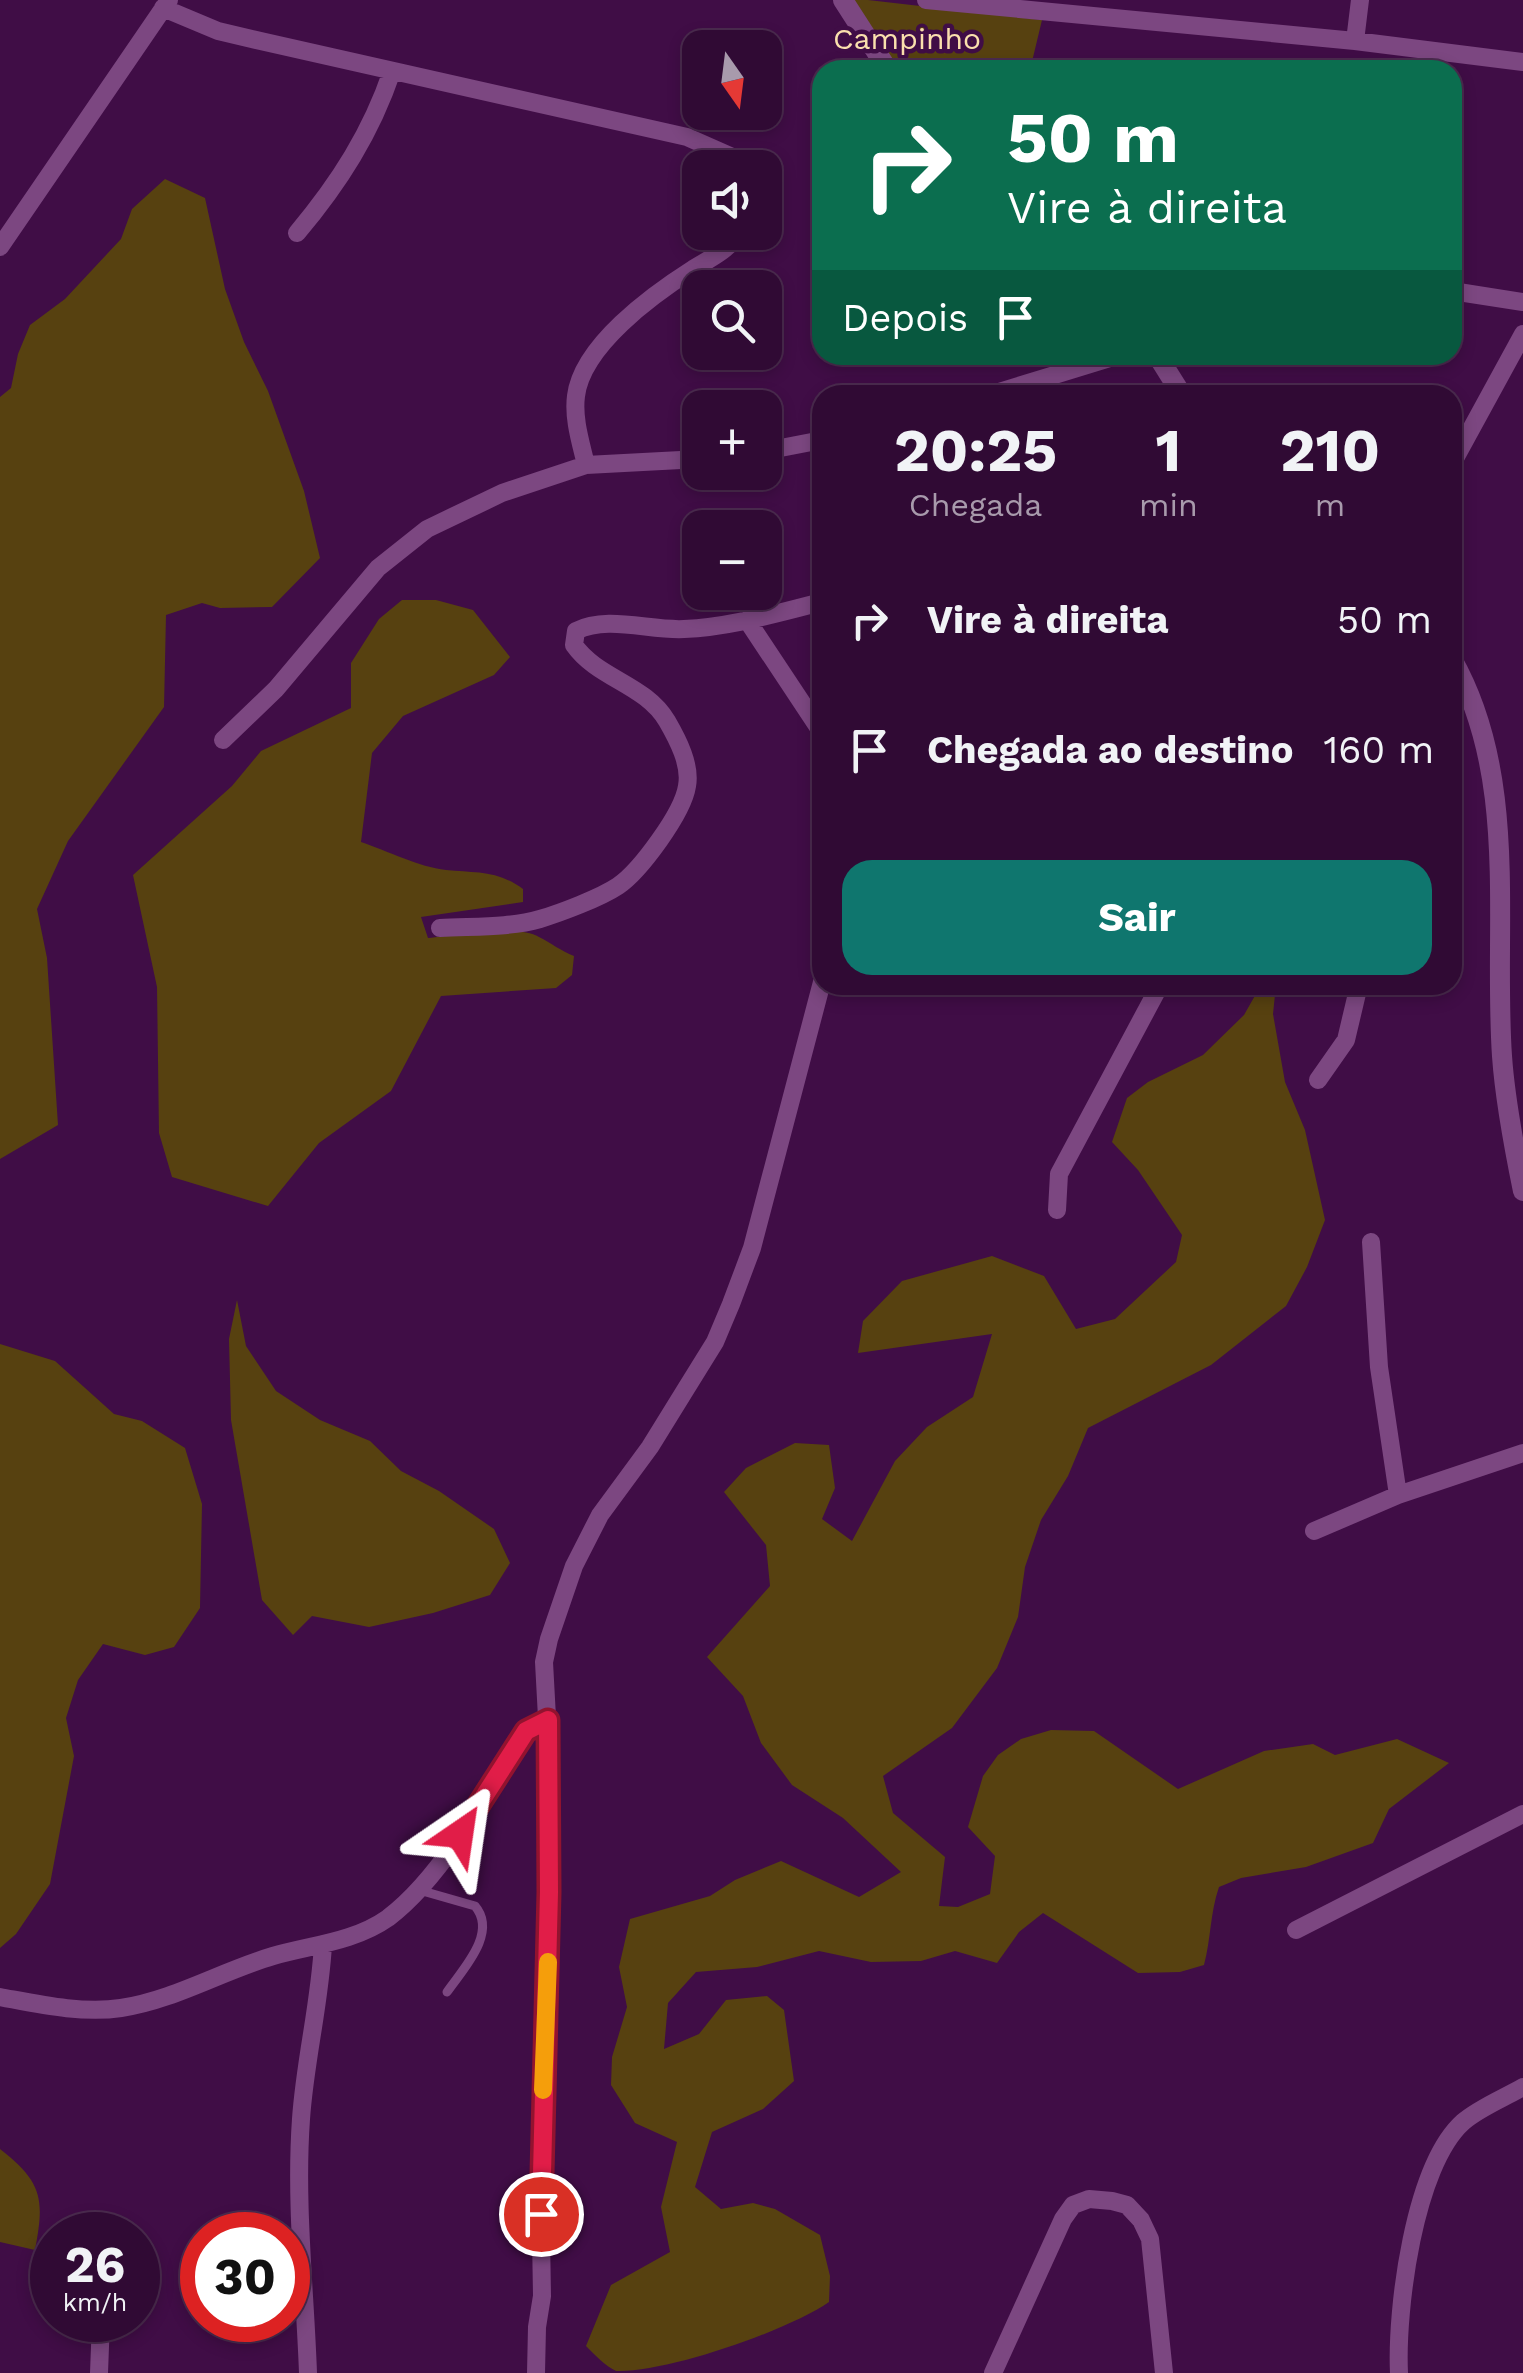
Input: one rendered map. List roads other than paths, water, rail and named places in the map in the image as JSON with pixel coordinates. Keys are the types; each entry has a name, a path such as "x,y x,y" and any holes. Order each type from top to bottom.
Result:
{"street":[{"path":"926,0 1355,41 1523,62"},
{"path":"1128,21 1130,0"},
{"path":"1355,41 1360,0"},
{"path":"844,1 882,60"},
{"path":"0,247 166,4 218,30 687,137 716,150"},
{"path":"297,233 357,150 392,71"},
{"path":"586,464 576,424 575,398 581,372 593,354 645,306 726,250"},
{"path":"1462,293 1523,302"},
{"path":"1462,446 1523,334"},
{"path":"1022,385 1087,365"},
{"path":"782,448 812,442"},
{"path":"223,740 276,689 378,568 427,529 502,493 586,464 682,460"},
{"path":"440,928 539,919 619,886 678,812 687,786 686,766 666,719 648,697 593,666 580,654 574,645 576,632 592,625 686,630 812,604"},
{"path":"747,620 812,718"},
{"path":"1462,679 1474,701 1497,826 1502,1056 1523,1191"},
{"path":"536,2373 542,2296 540,2174 548,1966 548,1720 544,1662 574,1566 600,1515 650,1447 714,1342 731,1304 752,1248 819,995"},
{"path":"1057,1210 1058,1174 1155,995"},
{"path":"1318,1080 1346,1040 1357,995"},
{"path":"1370,1242 1379,1367 1398,1495"},
{"path":"1314,1531 1398,1495 1523,1452"},
{"path":"0,1997 34,2004 119,2008 271,1957 343,1940 387,1918 419,1890 526,1731 548,1720"},
{"path":"1296,1930 1523,1814"},
{"path":"308,2373 300,2120 307,2058 319,2004 323,1944"},
{"path":"1398,2373 1407,2262 1432,2163 1464,2120 1523,2087"},
{"path":"992,2373 1063,2219 1073,2204 1089,2199 1127,2204 1141,2220 1150,2240 1164,2373"},
{"path":"100,2373 101,2342"}],"lane":[{"path":"419,1890 476,1906 486,1926 446,1992"}],"park label":[{"name":"Campinho","path":"907,38"}]}
